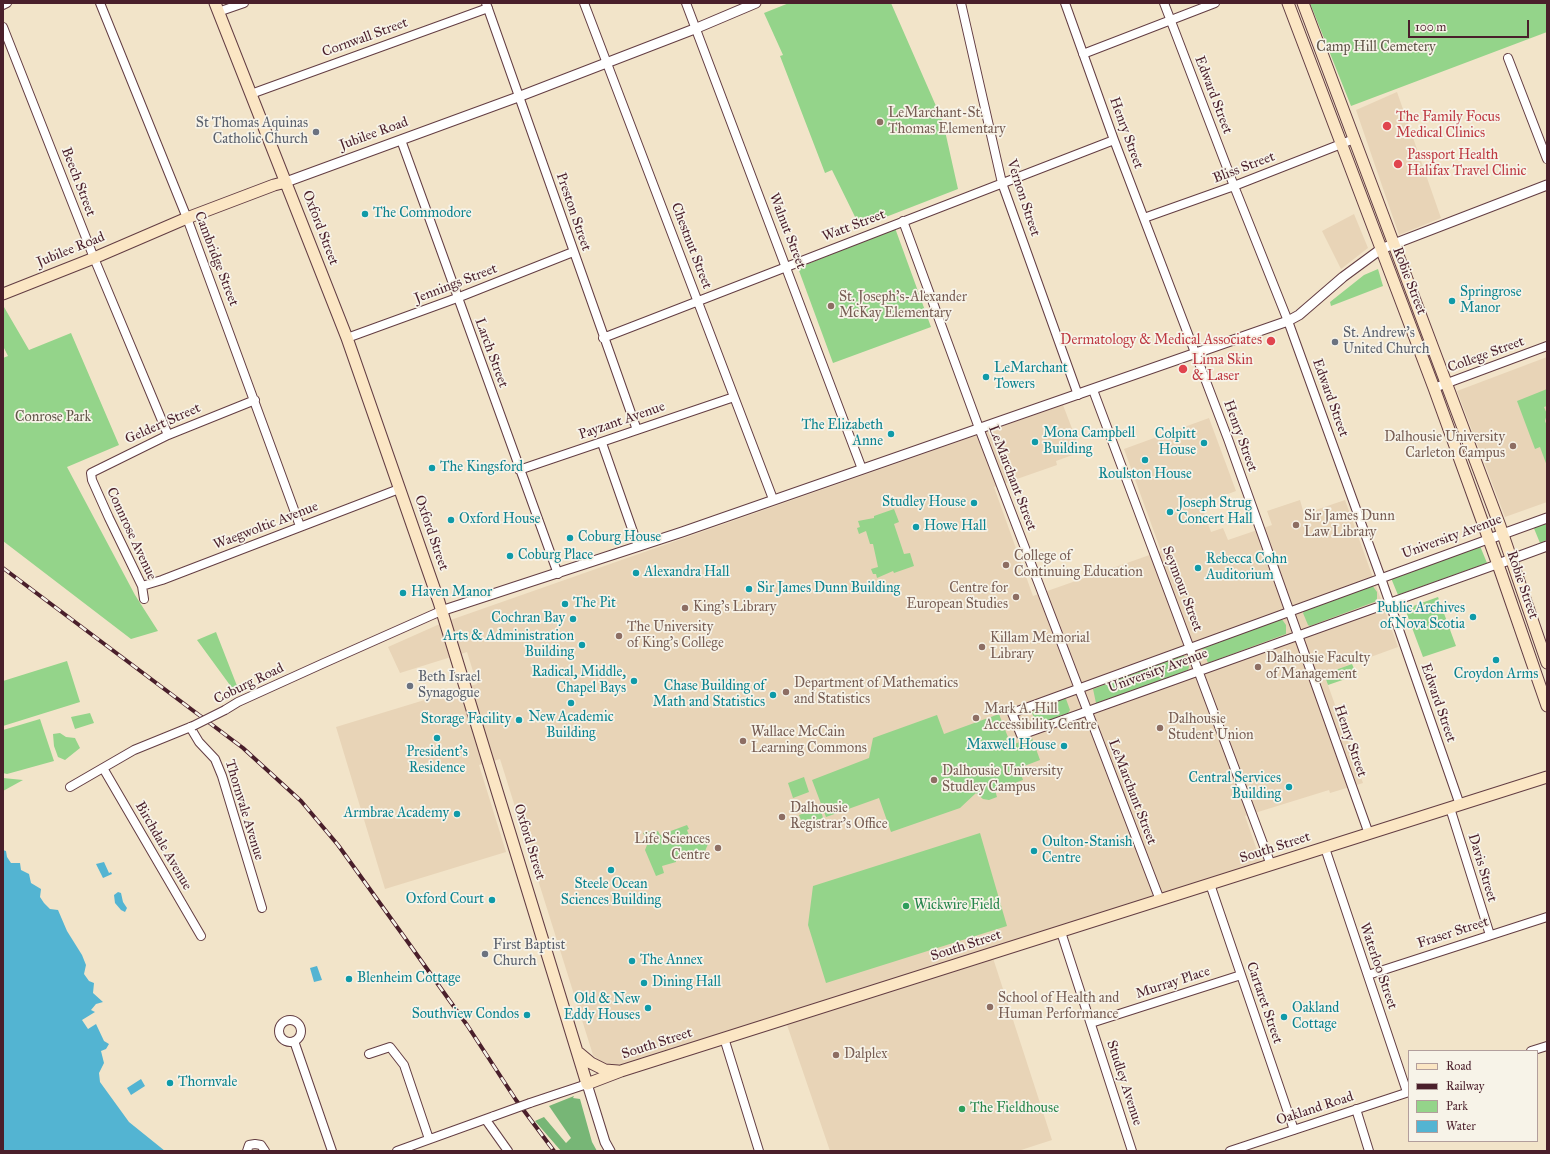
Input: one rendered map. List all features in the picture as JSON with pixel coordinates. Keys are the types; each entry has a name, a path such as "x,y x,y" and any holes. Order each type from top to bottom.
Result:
{"main road":[{"name":"Robie Street","path":"1288,3 1434,388 1498,564 1547,706"},
{"name":"Robie Street","path":"1303,3 1392,245 1446,383 1502,534 1547,663"},
{"name":"Oxford Street","path":"216,8 347,338 441,611 587,1084"},
{"name":"Jubilee Road","path":"3,294 94,258 187,218 274,185 286,182"},
{"name":"South Street","path":"587,1084 621,1071 724,1038 1547,777"},
{"path":"576,1049 591,1063 605,1070 621,1071"}],"street":[{"path":"3,5 7,3"},
{"name":"Cambridge Street","path":"100,3 187,218 300,526"},
{"path":"216,8 244,3"},
{"name":"Chestnut Street","path":"584,3 773,499"},
{"name":"Walnut Street","path":"686,3 697,28 862,469"},
{"name":"Jubilee Road","path":"286,182 518,97 697,28 756,3"},
{"name":"Vernon Street","path":"961,3 1002,183 1078,395"},
{"name":"Henry Street","path":"1065,3 1114,140 1196,354 1290,610 1369,834"},
{"name":"Edward Street","path":"1164,3 1234,186 1288,321 1390,602 1455,807"},
{"path":"1083,54 1215,3"},
{"name":"Cornwall Street","path":"251,94 487,5"},
{"name":"Preston Street","path":"487,5 603,338 637,430"},
{"name":"Beech Street","path":"3,27 94,258 168,435"},
{"path":"1508,58 1547,159"},
{"name":"Bliss Street","path":"1144,218 1234,186 1354,139"},
{"name":"Larch Street","path":"401,140 558,574"},
{"name":"Watt Street","path":"603,338 1114,140"},
{"path":"441,611 558,574 1093,390 1288,321 1299,316 1343,277 1381,249 1547,185"},
{"name":"LeMarchant Street","path":"903,221 979,428 1160,900"},
{"name":"Jennings Street","path":"347,338 457,298 573,252"},
{"name":"College Street","path":"1434,388 1547,346"},
{"name":"Seymour Street","path":"1093,390 1200,671 1271,865"},
{"name":"Payzant Avenue","path":"520,470 734,397"},
{"name":"Geldert Street","path":"92,480 91,477 94,471 168,435 255,400"},
{"path":"602,443 638,546"},
{"name":"Connrose Avenue","path":"92,480 142,586 144,599"},
{"name":"Waegwoltic Avenue","path":"142,586 162,580 399,489"},
{"name":"University Avenue","path":"1547,518 1190,646 1012,713 1021,735 1547,546"},
{"name":"Coburg Road","path":"70,787 134,750 192,726 238,702 441,611"},
{"name":"Thornvale Avenue","path":"192,726 199,742 215,759 222,776 262,908"},
{"name":"Birchdale Avenue","path":"103,768 201,936"},
{"name":"Davis Street","path":"1455,807 1490,935"},
{"name":"Waterloo Street","path":"1325,848 1408,1092"},
{"name":"Cartaret Street","path":"1210,884 1294,1130"},
{"name":"Fraser Street","path":"1368,975 1547,917"},
{"name":"Studley Avenue","path":"1061,932 1132,1151"},
{"name":"Murray Place","path":"1091,1023 1241,975"},
{"path":"724,1038 759,1151"},
{"path":"294,1041 332,1151"},
{"path":"1534,1050 1547,1046"},
{"path":"369,1054 390,1047 404,1065 429,1139"},
{"path":"587,1084 605,1142 610,1151"},
{"name":"South Street","path":"396,1151 587,1084"},
{"name":"Oakland Road","path":"1230,1151 1408,1092"},
{"path":"1356,1109 1369,1151"},
{"path":"486,1120 508,1151"},
{"path":"247,1151 249,1144 255,1144 261,1146 265,1151"}],"shaded area":[{"path":"1397,92 1441,218 1399,235 1356,110"},
{"path":"1354,214 1368,248 1341,269 1322,231"},
{"name":"Dalhousie University Carleton Campus","path":"1547,357 1547,502 1505,517 1457,391"},
{"name":"Dalhousie University Studley Campus","path":"1063,405 1081,452 1056,461 1057,465 994,487 1033,596 1161,551 1124,449 1209,418 1236,491 1201,504 1211,532 1223,528 1228,540 1272,525 1267,511 1300,500 1304,514 1345,500 1398,647 1324,674 1363,783 1330,793 1329,790 1245,816 1261,862 992,955 1052,1140 1018,1151 830,1151 785,1019 621,1071 604,1065 593,1055 500,759 479,765 506,852 385,889 336,727 477,684 467,652 400,673 388,647 442,623"}],"green space":[{"path":"789,3 891,3 943,122 958,189 860,227 832,170 825,173 780,56 783,55 764,13"},
{"name":"Camp Hill Cemetery","path":"1310,3 1547,3 1547,32 1351,106"},
{"path":"895,228 931,327 833,363 798,268"},
{"path":"1378,269 1383,286 1331,306 1330,302 1364,275"},
{"name":"Conrose Park","path":"4,307 29,350 71,333 119,445 67,467 135,595 158,631 131,639 3,541 3,358 8,356 3,346"},
{"path":"1547,389 1547,406 1544,407 1547,414 1545,421 1547,426 1547,466 1540,447 1535,449 1517,401"},
{"path":"894,509 899,522 894,524 904,554 910,553 914,566 894,573 893,571 877,578 876,574 873,574 871,569 878,567 873,544 870,544 866,531 859,534 857,528 860,527 858,521 874,518 874,516"},
{"path":"1547,521 1547,540 1540,543 1533,526"},
{"path":"1480,546 1487,563 1398,595 1391,578"},
{"path":"1372,585 1377,592 1377,601 1310,626 1308,625 1303,613 1305,610"},
{"path":"1438,597 1456,646 1423,657 1405,609"},
{"path":"1281,618 1286,625 1286,634 1208,663 1202,648"},
{"path":"216,632 239,691 235,692 197,640"},
{"path":"1183,655 1186,658 1189,667 1188,670 1099,704 1096,703 1093,689"},
{"path":"67,661 80,702 3,726 3,681"},
{"path":"1352,664 1357,675 1328,685 1324,674"},
{"path":"1066,699 1070,710 1068,713 1039,724 1036,722 1032,713 1035,709"},
{"path":"90,713 94,723 75,729 71,717"},
{"path":"999,714 1011,745 1032,738 1040,760 1019,768 1023,780 995,790 997,797 989,800 983,799 976,793 960,808 891,832 879,798 826,817 812,780 869,758 873,738 937,715 944,734"},
{"path":"40,719 54,761 7,774 3,773 3,730"},
{"path":"60,733 66,737 75,738 80,748 65,760 58,757 54,746 53,734"},
{"path":"804,777 809,792 793,798 788,783"},
{"path":"3,778 23,780 3,791"},
{"path":"820,807 823,818 803,825 799,815"},
{"path":"687,825 690,838 694,840 703,836 706,838 708,844 703,856 690,857 689,855 676,860 676,862 662,866 664,873 656,876 645,850 647,845 646,838 643,833 649,831 650,834 658,831 660,835"},
{"name":"Wickwire Field","path":"980,833 1007,926 826,983 808,925 813,886"},
{"path":"574,1096 573,1098 580,1099 592,1142 597,1151 561,1151 535,1121 544,1117 566,1143 571,1138 549,1106"}],"water":[{"path":"3,850 6,851 7,857 11,863 20,863 21,870 29,874 31,883 41,889 40,897 44,903 50,909 58,910 67,931 82,955 86,965 84,974 89,981 94,983 93,993 103,1002 96,1004 91,1010 95,1012 82,1020 88,1029 96,1024 104,1041 109,1044 106,1049 101,1051 104,1063 99,1073 100,1082 129,1122 165,1151 3,1151"},
{"path":"104,862 109,873 111,872 112,874 103,878 96,864"},
{"path":"118,892 121,893 123,902 127,908 125,912 115,903 114,895"},
{"path":"317,966 322,980 314,982 310,968"},
{"path":"141,1079 145,1086 131,1095 127,1088"}],"railway":[{"path":"3,568 243,748 301,801 338,845 467,1025 516,1100 554,1151"}],"place":[{"name":"LeMarchant-St. Thomas Elementary","path":"880,122"},
{"name":"The Family Focus Medical Clinics","path":"1387,126"},
{"name":"St Thomas Aquinas Catholic Church","path":"316,132"},
{"name":"Passport Health Halifax Travel Clinic","path":"1398,164"},
{"name":"The Commodore","path":"365,214"},
{"name":"Springrose Manor","path":"1452,301"},
{"name":"St. Joseph's-Alexander McKay Elementary","path":"831,306"},
{"name":"Dermatology & Medical Associates","path":"1271,341"},
{"name":"St. Andrew's United Church","path":"1335,342"},
{"name":"Lima Skin & Laser","path":"1183,369"},
{"name":"LeMarchant Towers","path":"986,377"},
{"name":"The Elizabeth Anne","path":"891,434"},
{"name":"Mona Campbell Building","path":"1035,442"},
{"name":"Colpitt House","path":"1204,443"},
{"name":"Dalhousie University Carleton Campus","path":"1513,446"},
{"name":"Roulston House","path":"1145,460"},
{"name":"The Kingsford","path":"432,468"},
{"name":"Studley House","path":"974,503"},
{"name":"Joseph Strug Concert Hall","path":"1170,512"},
{"name":"Oxford House","path":"451,520"},
{"name":"Sir James Dunn Law Library","path":"1296,525"},
{"name":"Howe Hall","path":"916,527"},
{"name":"Coburg House","path":"570,538"},
{"name":"Coburg Place","path":"510,556"},
{"name":"College of Continuing Education","path":"1006,565"},
{"name":"Rebecca Cohn Auditorium","path":"1198,568"},
{"name":"Alexandra Hall","path":"636,573"},
{"name":"Sir James Dunn Building","path":"749,589"},
{"name":"Haven Manor","path":"403,593"},
{"name":"Centre for European Studies","path":"1016,597"},
{"name":"The Pit","path":"565,604"},
{"name":"King's Library","path":"685,608"},
{"name":"Public Archives of Nova Scotia","path":"1473,617"},
{"name":"Cochran Bay","path":"573,619"},
{"name":"The University of King's College","path":"619,636"},
{"name":"Arts & Administration Building","path":"582,645"},
{"name":"Killam Memorial Library","path":"982,647"},
{"name":"Croydon Arms","path":"1496,660"},
{"name":"Dalhousie Faculty of Management","path":"1258,667"},
{"name":"Radical, Middle, Chapel Bays","path":"634,681"},
{"name":"Beth Israel Synagogue","path":"410,686"},
{"name":"Department of Mathematics and Statistics","path":"786,692"},
{"name":"Chase Building of Math and Statistics","path":"773,695"},
{"name":"New Academic Building","path":"571,703"},
{"name":"Mark A. Hill Accessibility Centre","path":"976,718"},
{"name":"Storage Facility","path":"519,720"},
{"name":"Dalhousie Student Union","path":"1160,728"},
{"name":"President’s Residence","path":"437,738"},
{"name":"Wallace McCain Learning Commons","path":"743,741"},
{"name":"Maxwell House","path":"1064,746"},
{"name":"Dalhousie University Studley Campus","path":"934,780"},
{"name":"Central Services Building","path":"1289,787"},
{"name":"Armbrae Academy","path":"457,814"},
{"name":"Dalhousie Registrar's Office","path":"782,817"},
{"name":"Life Sciences Centre","path":"718,848"},
{"name":"Oulton-Stanish Centre","path":"1034,851"},
{"name":"Steele Ocean Sciences Building","path":"611,870"},
{"name":"Oxford Court","path":"492,900"},
{"name":"Wickwire Field","path":"906,906"},
{"name":"First Baptist Church","path":"485,954"},
{"name":"The Annex","path":"632,961"},
{"name":"Blenheim Cottage","path":"349,979"},
{"name":"Dining Hall","path":"644,983"},
{"name":"School of Health and Human Performance","path":"990,1007"},
{"name":"Old & New Eddy Houses","path":"648,1008"},
{"name":"Southview Condos","path":"527,1015"},
{"name":"Oakland Cottage","path":"1284,1017"},
{"name":"Dalplex","path":"836,1055"},
{"name":"Thornvale","path":"170,1083"},
{"name":"The Fieldhouse","path":"962,1109"}]}
